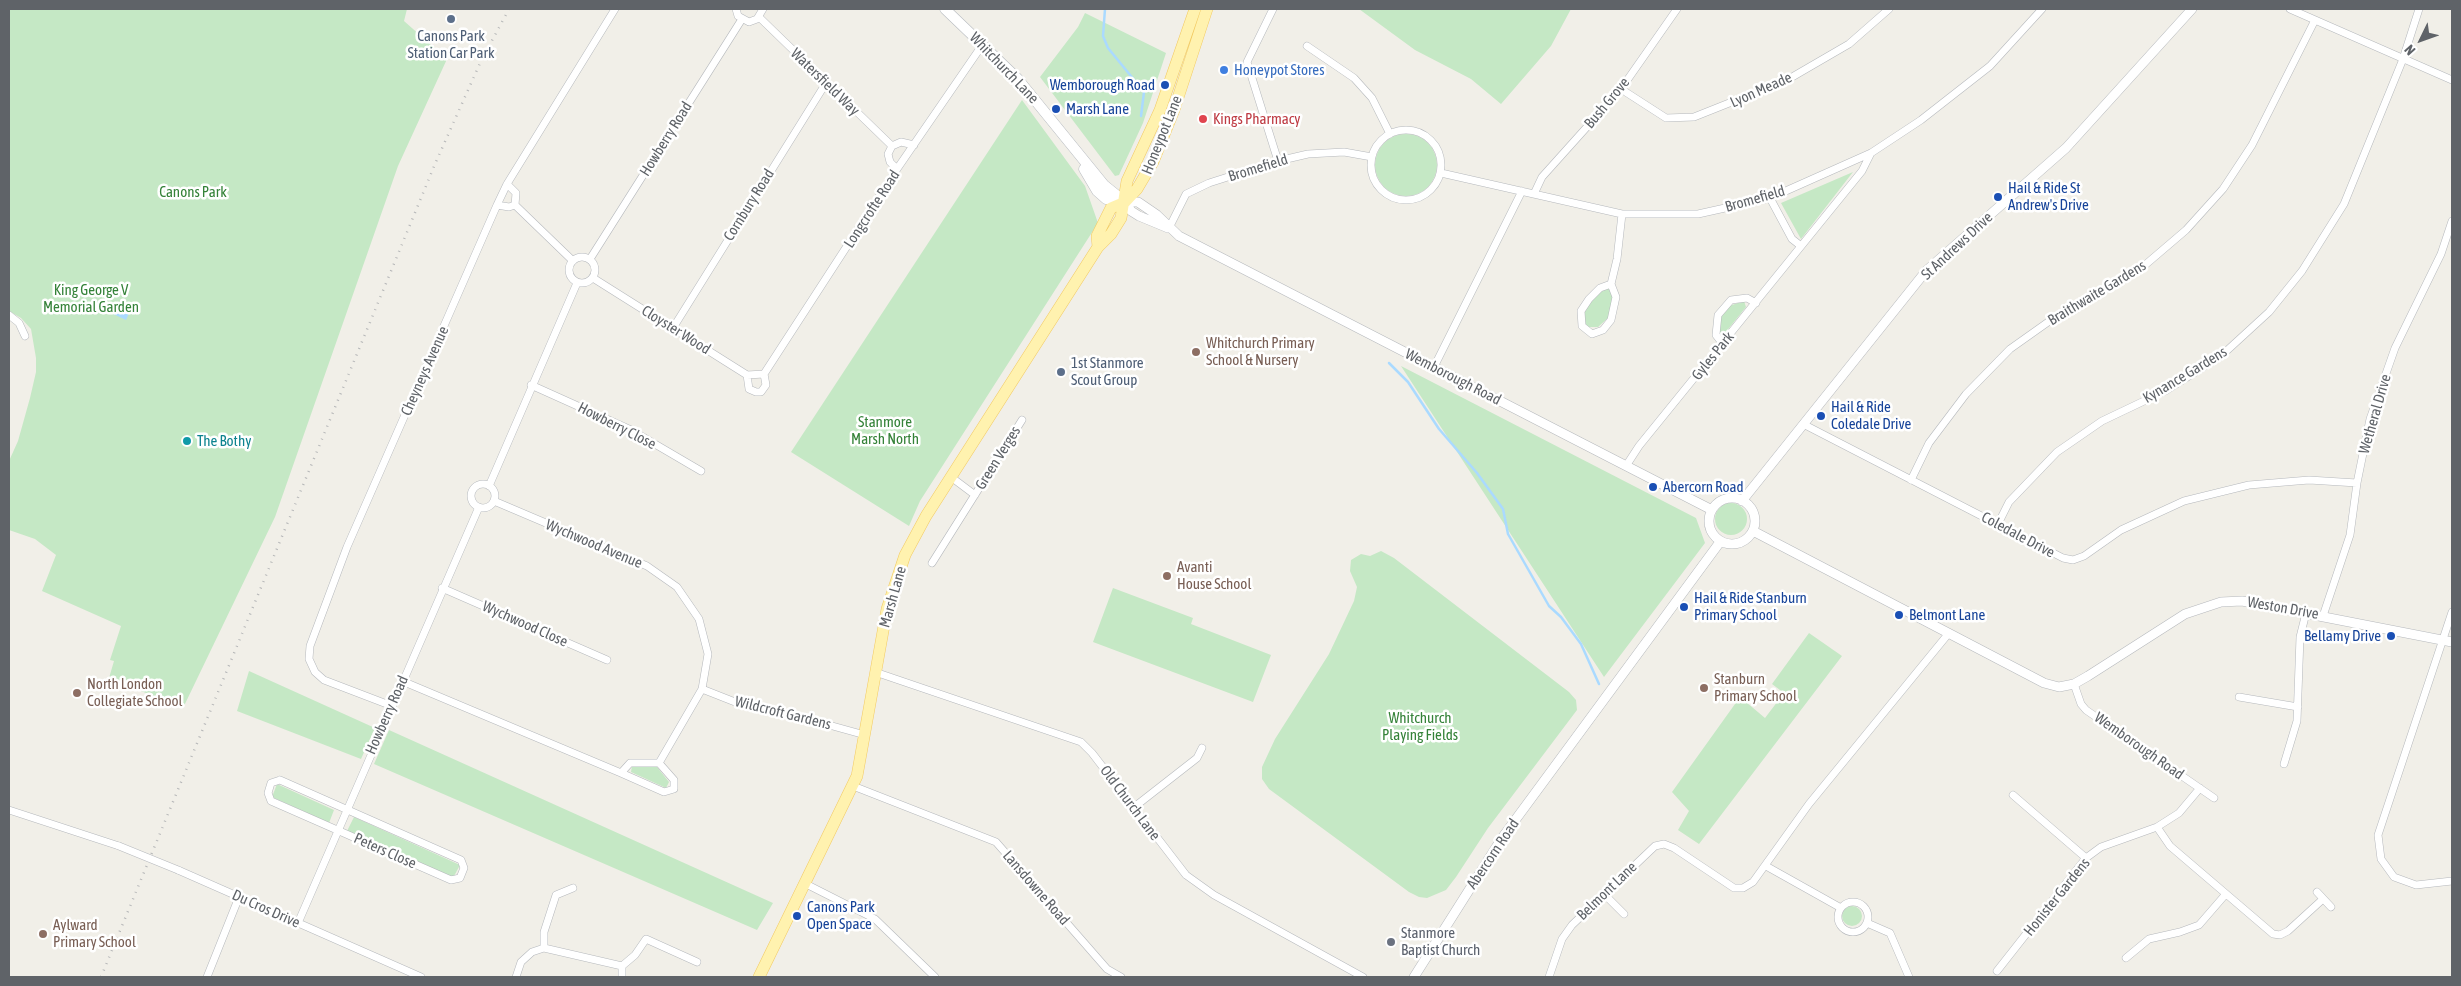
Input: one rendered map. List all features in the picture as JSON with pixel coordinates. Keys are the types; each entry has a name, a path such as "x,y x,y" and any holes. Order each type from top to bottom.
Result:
{"main road":[{"name":"Whitchurch Lane","path":"945,9 1016,78 1104,185 1125,202"},
{"name":"Honeypot Lane","path":"1125,202 1127,181 1160,110 1195,9"},
{"name":"Honeypot Lane","path":"1125,202 1137,189 1153,162 1174,110 1208,9"},
{"name":"Marsh Lane","path":"759,977 853,786 865,735 887,609 897,576 911,543 1098,247 1111,234 1121,218 1125,202"}],"street":[{"name":"Cheyneys Avenue","path":"392,706 324,680 315,672 309,659 310,646 347,547 507,184 615,9"},
{"path":"736,9 742,19 749,22 759,18 763,9"},
{"path":"1273,9 1247,62 1278,161"},
{"name":"Bush Grove","path":"1534,194 1542,176 1621,88 1678,9"},
{"name":"Lyon Meade","path":"1621,88 1666,118 1694,117 1787,80 1849,44 1889,9"},
{"name":"Bromefield","path":"1441,173 1622,214 1698,214 1770,198 1871,153 1921,120 1990,66 2042,9"},
{"name":"St Andrews Drive","path":"1742,501 1926,271 2066,148 2192,9"},
{"path":"2290,9 2452,80"},
{"name":"Kynance Gardens","path":"1998,524 2009,502 2057,452 2102,421 2165,391 2221,356 2269,312 2302,271 2344,204 2403,59 2419,9"},
{"name":"Watersfield Way","path":"759,18 892,146"},
{"name":"Howberry Road","path":"590,259 742,19"},
{"name":"Braithwaite Gardens","path":"1911,480 1930,443 1966,394 2010,349 2058,315 2138,271 2186,230 2216,196 2252,145 2315,20"},
{"name":"Longcrofte Road","path":"747,375 749,388 756,392 764,389 766,386 764,374 897,169 982,44"},
{"path":"1307,46 1354,78 1372,98 1390,134"},
{"name":"Cornbury Road","path":"672,328 826,83"},
{"path":"1403,130 1425,136 1437,147 1442,162 1441,173 1426,194 1411,200 1395,198 1382,190 1373,178 1372,157 1376,146 1382,139 1403,130"},
{"path":"897,169 890,162 888,154 892,146 901,142 914,145"},
{"name":"Bromefield","path":"1169,228 1182,198 1193,189 1278,161 1308,154 1344,152 1372,157"},
{"name":"Gyles Park","path":"1626,466 1639,446 1862,171 1871,153"},
{"path":"507,184 516,193 514,205"},
{"path":"1434,367 1522,191"},
{"path":"1770,198 1792,239 1801,246"},
{"name":"Wemborough Road","path":"1125,202 1131,211 1139,216 1169,228 1179,236 1712,510"},
{"path":"497,205 509,207 514,205"},
{"path":"514,205 573,261"},
{"path":"1611,284 1600,288 1588,299 1581,311 1582,326 1592,334 1603,330 1612,320 1616,297 1611,284 1617,259 1622,214"},
{"name":"Wetheral Drive","path":"2323,616 2350,535 2357,483 2370,419 2395,348 2441,254 2452,221"},
{"path":"583,257 590,259 596,270 593,278 584,284 577,283 569,273 573,261 583,257"},
{"name":"Cloyster Wood","path":"593,278 747,375"},
{"path":"489,486 577,283"},
{"path":"1723,344 1716,335 1718,315 1731,300 1747,298 1756,303"},
{"path":"9,315 19,323 25,336"},
{"path":"747,375 764,374"},
{"name":"Howberry Close","path":"532,385 631,430 701,472"},
{"name":"Green Verges","path":"932,563 1022,420"},
{"name":"Coledale Drive","path":"1803,424 2063,558 2073,560 2084,556 2121,530 2184,501 2249,485 2310,480 2357,483"},
{"name":"Green Verges","path":"951,477 975,495"},
{"path":"482,484 489,486 494,491 494,501 489,506 479,507 471,499 472,491 482,484"},
{"path":"1731,498 1742,501 1754,513 1753,531 1741,543 1734,545 1720,542 1710,531 1709,516 1712,510 1723,500 1731,498"},
{"name":"Wychwood Avenue","path":"494,501 647,566 676,587 699,619 708,654 702,689 659,763"},
{"name":"Howberry Road","path":"298,923 442,588 479,507"},
{"path":"1753,531 2044,683 2059,687 2074,684"},
{"name":"Abercorn Road","path":"1414,977 1502,838 1720,542"},
{"name":"Wychwood Close","path":"442,588 607,660"},
{"name":"Weston Drive","path":"2074,684 2186,614 2220,602 2242,600 2448,641"},
{"path":"2452,612 2448,641 2378,835 2381,859 2394,877 2416,886 2452,881"},
{"path":"2284,764 2297,721 2299,652 2306,613"},
{"name":"Belmont Lane","path":"1549,977 1562,939 1572,925 1603,893 1655,846 1664,844 1674,848 1734,888 1743,888 1753,882 1809,804 1949,633"},
{"name":"Old Church Lane","path":"875,672 1081,742 1092,753 1186,875 1214,895 1363,977"},
{"path":"402,681 664,792 674,790 674,780 659,763 630,763 621,773"},
{"name":"Wemborough Road","path":"2074,684 2081,704 2086,710 2214,798"},
{"name":"Wildcroft Gardens","path":"702,689 735,702 865,735"},
{"path":"2238,697 2298,707"},
{"path":"1134,808 1197,758 1202,748"},
{"name":"Peters Close","path":"280,780 347,808 461,860 464,868 460,878 451,880 271,801 268,793 271,783 280,780"},
{"name":"Lansdowne Road","path":"853,786 996,842 1107,969 1120,977"},
{"name":"Honister Gardens","path":"1997,971 2086,858 2101,847 2157,827 2179,813 2200,788"},
{"path":"2013,795 2086,858"},
{"name":"Du Cros Drive","path":"9,810 119,846 421,977"},
{"path":"2157,827 2170,846 2272,934 2280,935 2288,931 2323,899"},
{"path":"1766,866 1840,908"},
{"path":"806,884 875,919 935,977"},
{"path":"544,948 544,932 556,895 573,888"},
{"path":"2317,892 2331,907"},
{"path":"1603,893 1624,914"},
{"path":"2126,958 2149,939 2180,932 2199,925 2225,895"},
{"path":"207,977 239,897"},
{"path":"1849,902 1858,902 1868,913 1867,923 1855,932 1846,930 1838,917 1840,908 1849,902"},
{"path":"1867,923 1890,933 1909,977"},
{"path":"622,977 622,966 635,955 646,938 697,962"},
{"path":"516,977 521,962 532,952 544,948 622,966"},
{"path":"1340,977 1346,969"}],"green space":[{"name":"Canons Park","path":"9,9 407,9 404,21 447,59 398,166 275,517 183,708 109,678 114,661 110,660 121,626 42,591 56,555 35,539 9,530 9,461 18,441 30,398 36,372 36,358 31,329 21,318 9,311"},
{"path":"1359,9 1571,9 1551,46 1501,104 1471,79 1415,50"},
{"path":"1085,13 1166,53 1143,123 1119,175 1115,176 1040,77 1078,27"},
{"name":"Stanmore Marsh North","path":"1022,100 1085,186 1098,223 920,501 909,526 791,452"},
{"path":"1406,134 1418,136 1428,143 1435,153 1437,165 1435,177 1428,187 1418,194 1406,196 1394,194 1384,187 1377,177 1375,165 1377,153 1384,143 1394,136"},
{"path":"1853,172 1801,239 1781,203"},
{"path":"1609,287 1614,298 1608,318 1598,327 1587,327 1583,317 1588,301 1600,289"},
{"path":"1744,301 1746,307 1725,333 1721,335 1718,332 1720,317 1729,306"},
{"path":"1401,366 1696,518 1705,543 1604,677"},
{"path":"1731,503 1743,507 1747,519 1743,531 1731,535 1719,531 1715,519 1719,507"},
{"name":"Whitchurch Playing Fields","path":"1381,551 1394,558 1569,692 1576,700 1577,710 1488,828 1456,877 1446,890 1427,898 1419,897 1409,892 1269,789 1262,779 1262,767 1275,739 1329,654 1354,601 1357,587 1350,571 1351,560 1361,554 1370,556"},
{"path":"1113,588 1193,618 1191,624 1271,655 1253,702 1093,642"},
{"path":"1809,633 1842,656 1699,844 1678,830 1689,811 1672,792 1740,697 1765,718 1784,693 1772,684"},
{"path":"249,671 375,728 361,759 237,711"},
{"path":"389,730 773,903 757,930 374,764"},
{"path":"632,766 657,767 669,782 666,788 631,772"},
{"path":"277,784 334,810 329,823 272,797"},
{"path":"354,817 460,865 453,878 347,831"},
{"path":"1848,906 1856,906 1862,912 1862,920 1856,926 1848,926 1842,920 1842,912"}],"water":[{"path":"114,304 130,311 126,320 111,313"}],"waterway":[{"path":"1105,9 1103,36 1108,48 1144,92 1141,116"},
{"path":"1389,363 1408,382 1439,429 1477,473 1503,509 1508,534 1549,606 1561,617 1581,644 1599,684"}],"railway":[{"path":"101,977 435,164 481,61 509,9"}],"place":[{"name":"Canons Park Station Car Park","path":"451,19"},
{"name":"Honeypot Stores","path":"1224,70"},
{"name":"Wemborough Road","path":"1165,85"},
{"name":"Marsh Lane","path":"1056,109"},
{"name":"Kings Pharmacy","path":"1203,119"},
{"name":"Hail & Ride St Andrew's Drive","path":"1998,197"},
{"name":"Whitchurch Primary School & Nursery","path":"1196,352"},
{"name":"1st Stanmore Scout Group","path":"1061,372"},
{"name":"Hail & Ride Coledale Drive","path":"1821,416"},
{"name":"The Bothy","path":"187,441"},
{"name":"Abercorn Road","path":"1653,487"},
{"name":"Avanti House School","path":"1167,576"},
{"name":"Hail & Ride Stanburn Primary School","path":"1684,607"},
{"name":"Belmont Lane","path":"1899,615"},
{"name":"Bellamy Drive","path":"2391,636"},
{"name":"Stanburn Primary School","path":"1704,688"},
{"name":"North London Collegiate School","path":"77,693"},
{"name":"Canons Park Open Space","path":"797,916"},
{"name":"Aylward Primary School","path":"43,934"},
{"name":"Stanmore Baptist Church","path":"1391,942"}],"park label":[{"name":"King George V Memorial Garden","path":"91,298"}]}
